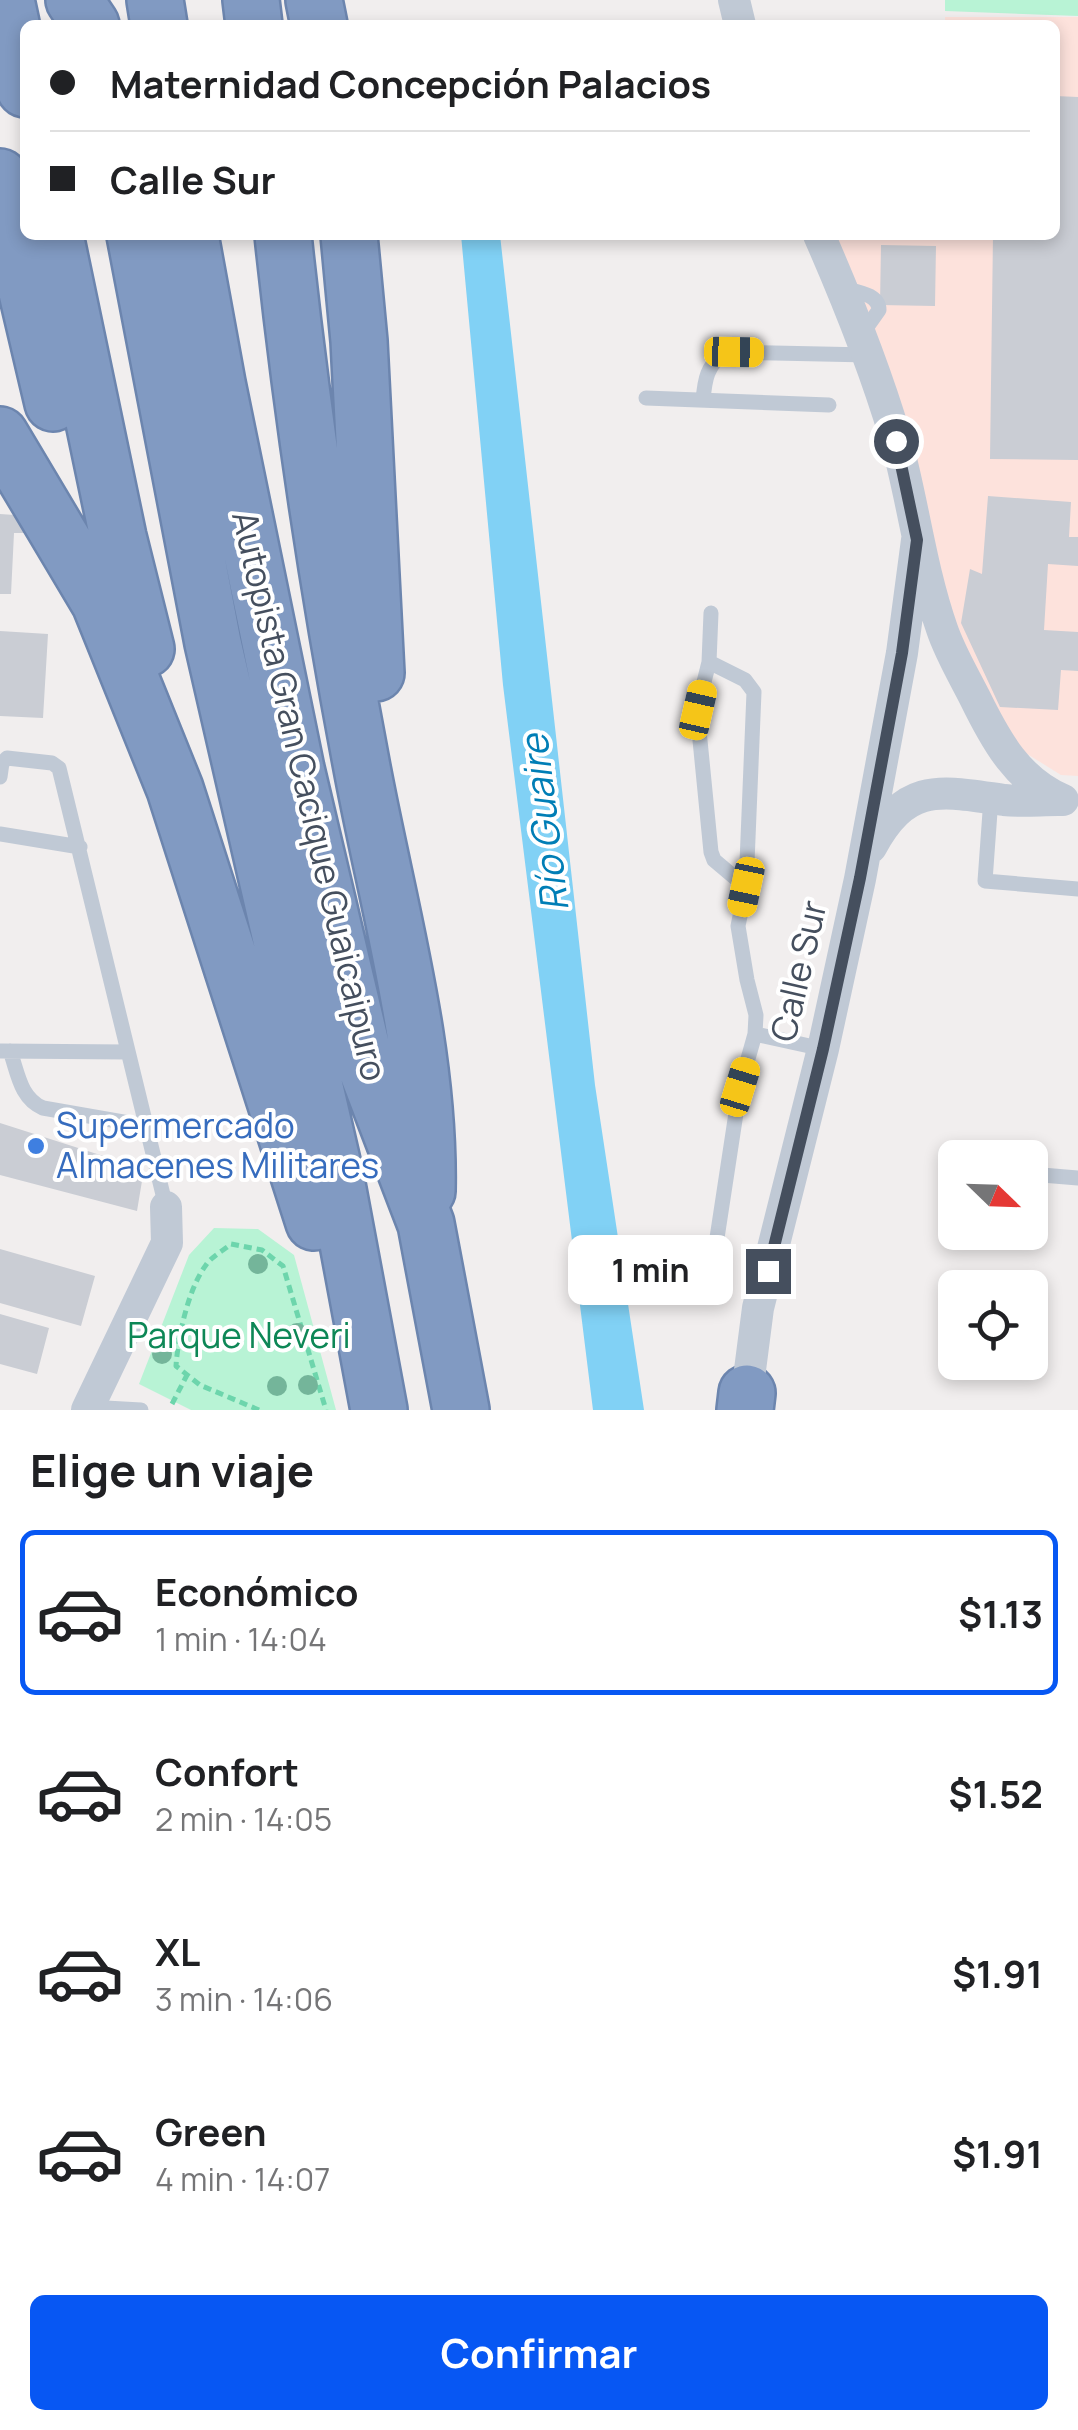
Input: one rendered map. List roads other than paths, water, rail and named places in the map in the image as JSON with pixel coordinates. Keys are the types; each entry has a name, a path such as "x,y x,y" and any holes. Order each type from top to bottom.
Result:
{"highway":[{"path":"7,1 20,65"},
{"path":"0,177 100,604"},
{"path":"57,240 118,536 176,789"},
{"name":"Autopista Gran Cacique Guaicaipuro","path":"136,240 213,644 336,1178 377,1410"},
{"name":"Autopista Gran Cacique Guaicaipuro","path":"191,240 216,383 296,769 362,1051 426,1224 461,1410"},
{"path":"284,240 302,414 362,770 410,1014 428,1136 426,1224"},
{"path":"350,240 360,341 376,675 362,770"},
{"path":"0,435 100,604 176,789 377,1410"}],"street":[{"name":"Calle Sur","path":"822,240 866,344 896,441 917,540 943,632 1009,758 1026,779 1070,801"},
{"name":"Calle Sur","path":"748,1404 758,1308 823,1049 864,860 902,653 917,540"},
{"name":"Calle Sur","path":"864,860 880,830 900,809 921,797 950,791 1009,801 1070,801"},
{"path":"87,1409 167,1243 166,1208"}],"lane":[{"path":"703,400 711,363 724,352 866,344"},
{"path":"646,398 829,405"},
{"path":"712,613 709,662 698,710 711,852 714,860 746,887"},
{"path":"709,662 745,680 754,692 746,887 738,926 756,1015 756,1034 740,1087 715,1251"},
{"path":"0,777 7,758 52,763 59,768 166,1208"},
{"path":"991,798 985,881 1078,889"},
{"path":"0,834 80,847"},
{"path":"756,1034 823,1049"},
{"path":"127,1052 5,1051 31,1103 146,1126"},
{"path":"1048,1176 1078,1178"},
{"path":"87,1409 140,1410"}],"water":[{"name":"Río Guaire","path":"461,240 501,240 595,1085 644,1410 593,1410 503,685"}],"place":[{"name":"Supermercado Almacenes Militares","path":"36,1146"}],"park label":[{"name":"Parque Neveri","path":"239,1336"}]}
